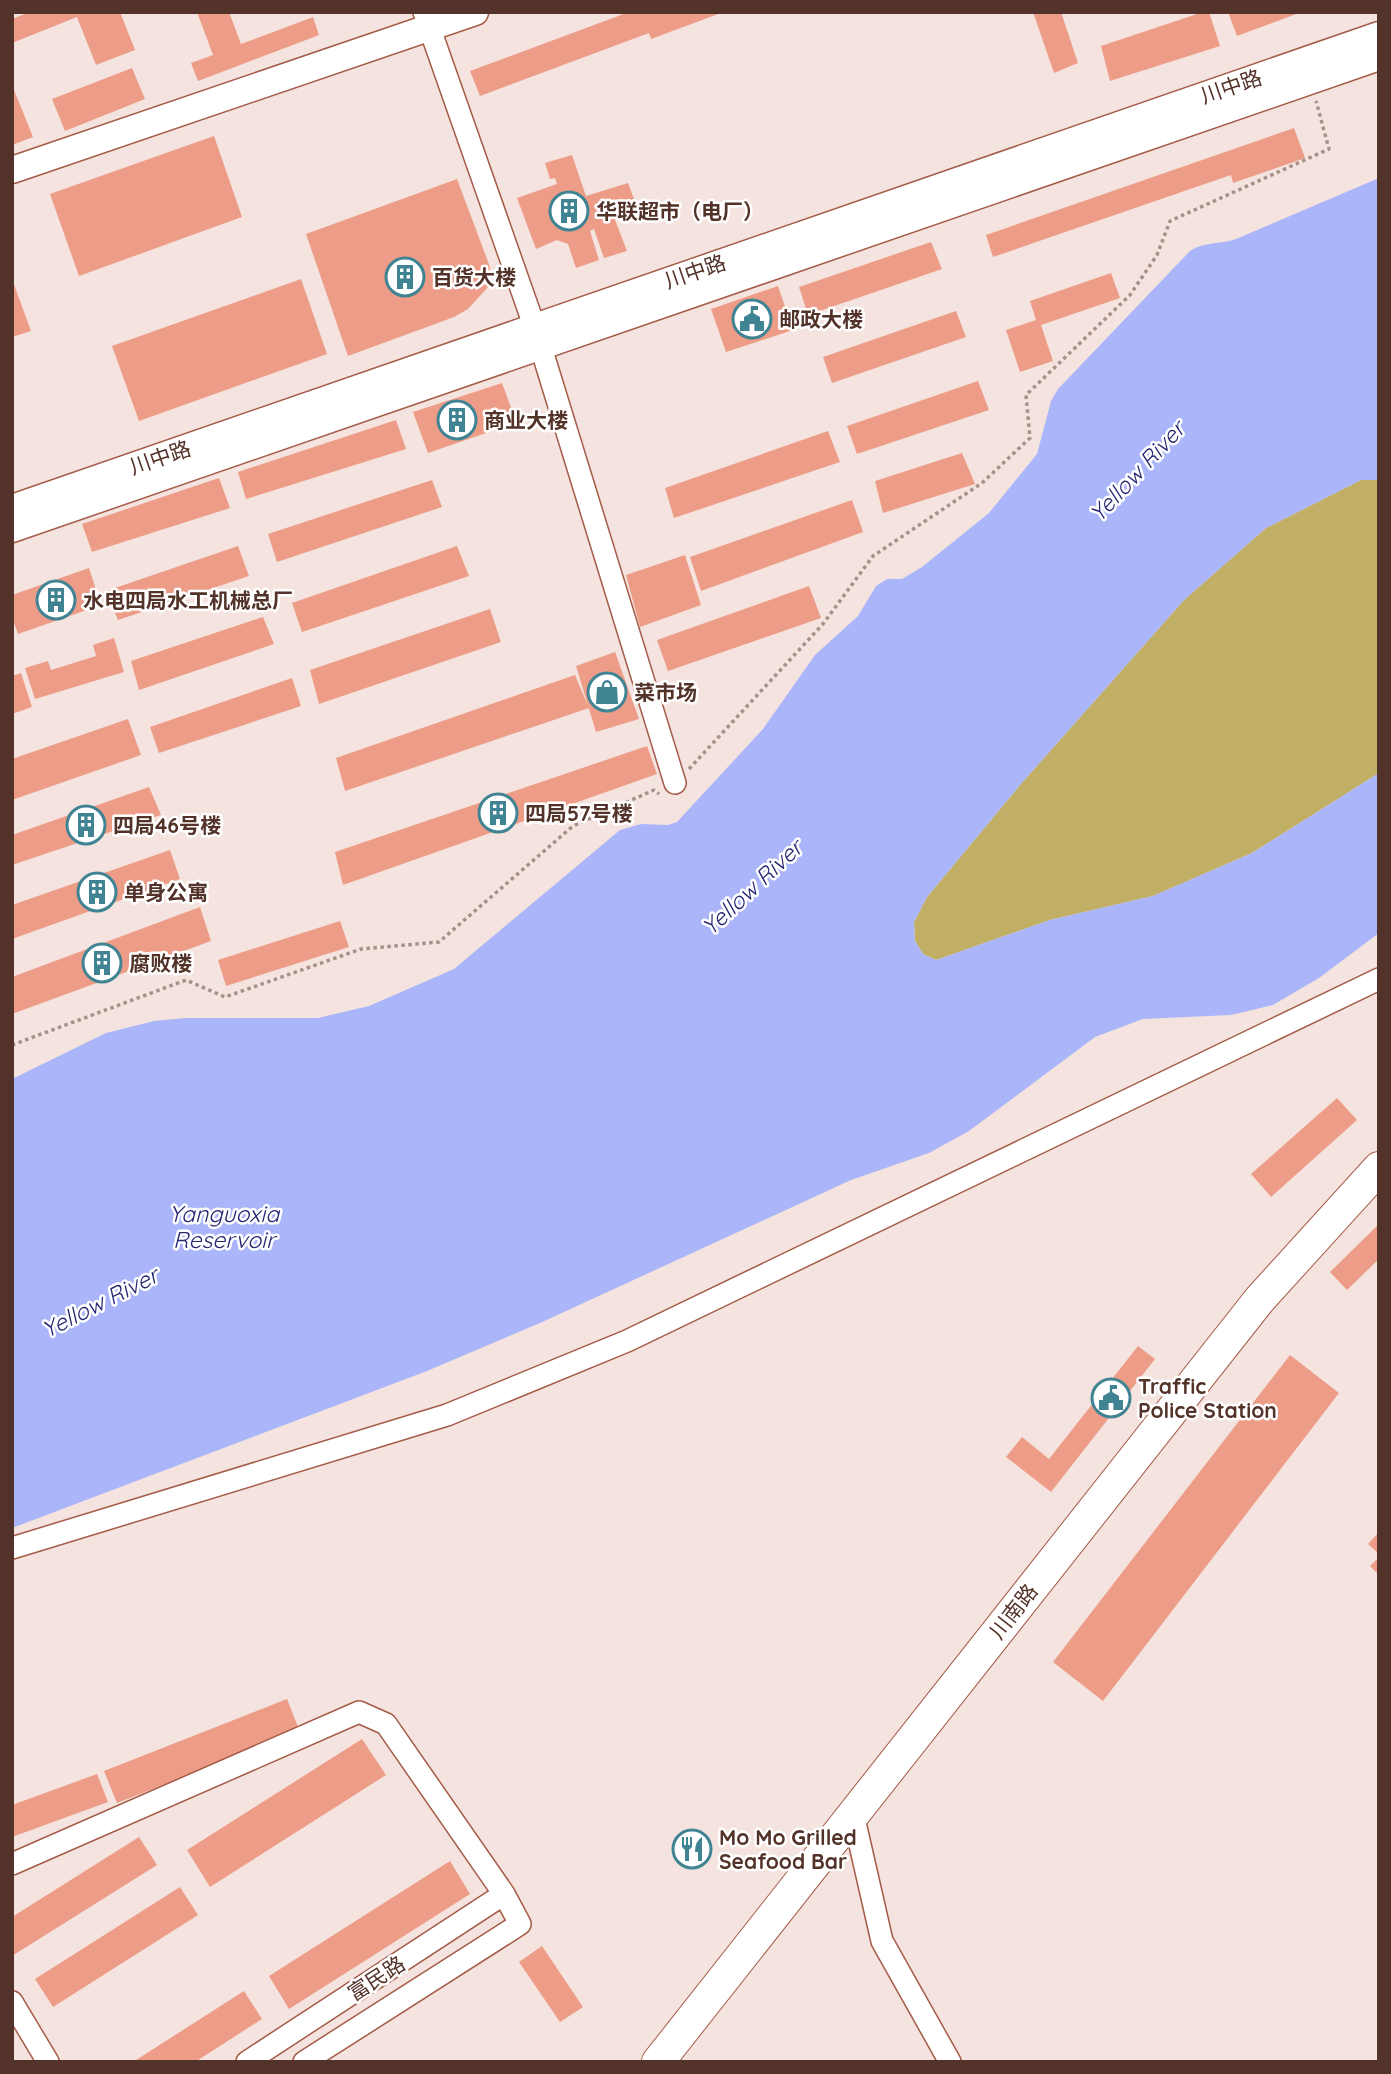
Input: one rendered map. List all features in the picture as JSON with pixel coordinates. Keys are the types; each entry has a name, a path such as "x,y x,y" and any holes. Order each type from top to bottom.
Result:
{"main road":[{"name":"川南路","path":"658,2062 1260,1299 1379,1168"}],"street":[{"path":"12,170 427,20 475,12"},
{"path":"427,20 538,337 676,783"},
{"name":"川中路","path":"12,529 1379,35"},
{"name":"川中路","path":"12,508 538,337 1379,57"},
{"path":"12,1548 447,1415 614,1346 1379,979"},
{"path":"12,1864 359,1712 386,1724 504,1894"},
{"path":"853,1814 882,1941 950,2062"},
{"name":"富民路","path":"247,2062 504,1894 520,1924 304,2062"},
{"path":"12,2002 48,2062"}],"path":[{"path":"12,1045 186,980 225,997 361,949 439,942 573,826 654,790 663,796 823,624 873,556 982,483 1030,438 1026,395 1130,295 1157,255 1170,221 1329,149 1310,80"}],"shaded area":[{"path":"1361,480 1379,480 1379,773 1252,853 1153,896 1050,920 936,960 923,954 915,941 914,922 927,897 1020,785 1184,600 1266,528"}],"water":[{"name":"Yanguoxia Reservoir","path":"1379,178 1379,480 1361,480 1266,528 1184,600 1020,785 927,897 914,922 915,941 923,954 936,960 1050,920 1153,896 1252,853 1379,773 1379,933 1319,978 1273,1005 1231,1015 1143,1019 1095,1037 969,1131 929,1153 851,1180 540,1323 427,1371 12,1528 12,1079 106,1033 154,1021 186,1018 318,1018 369,1006 454,969 620,830 641,824 668,825 677,822 763,729 815,655 858,616 876,586 887,579 902,579 922,567 989,513 1037,454 1051,401 1058,389 1190,251 1236,239"}],"building":[{"path":"30,12 120,12 135,50 96,65 77,17 12,43 12,19"},
{"path":"197,12 229,12 241,44 313,17 319,35 198,81 191,63 213,55"},
{"path":"629,12 721,13 651,39 649,33 480,96 470,71"},
{"path":"1033,12 1061,12 1078,63 1054,73"},
{"path":"1209,12 1220,46 1110,81 1101,46"},
{"path":"1228,12 1299,12 1299,13 1237,36"},
{"path":"132,68 145,99 65,131 52,99"},
{"path":"12,85 33,137 12,145"},
{"path":"1294,128 1305,158 1233,183 1231,175 993,257 986,235"},
{"path":"214,136 242,217 79,276 50,194"},
{"name":"华联超市（电厂）","path":"572,155 586,196 628,183 638,210 623,215 621,210 612,212 627,251 604,258 594,229 590,231 599,260 576,268 568,244 557,240 536,249 517,198 557,184 555,178 550,179 545,163"},
{"name":"百货大楼","path":"457,179 490,267 488,287 468,309 454,317 348,356 306,234"},
{"path":"931,242 942,269 808,315 799,287"},
{"path":"1111,273 1120,298 1041,325 1053,361 1020,372 1006,330 1036,320 1030,301"},
{"path":"12,279 31,331 12,337"},
{"path":"301,279 327,354 139,421 112,346"},
{"name":"邮政大楼","path":"778,286 793,330 726,352 711,309"},
{"path":"956,311 966,337 832,383 823,357"},
{"path":"978,381 989,410 857,454 847,426"},
{"name":"商业大楼","path":"502,383 514,416 483,425 486,433 428,453 413,412"},
{"path":"396,420 406,449 246,499 238,472"},
{"path":"828,431 840,462 674,518 665,488"},
{"path":"962,453 975,484 883,513 875,481"},
{"path":"219,478 230,508 92,552 82,524"},
{"path":"432,480 442,507 277,562 268,534"},
{"path":"852,500 863,532 701,591 690,557"},
{"path":"238,546 249,576 118,620 106,591"},
{"path":"457,546 469,576 302,632 292,603"},
{"path":"685,555 701,605 640,627 626,575"},
{"name":"水电四局水工机械总厂","path":"89,568 101,605 18,634 12,617 12,595"},
{"path":"809,586 821,618 668,671 657,640"},
{"path":"490,609 501,642 319,704 310,670"},
{"path":"263,617 274,644 139,690 131,661"},
{"path":"114,638 124,672 35,699 25,668 48,661 51,670 96,656 93,645"},
{"name":"菜市场","path":"615,652 639,719 596,732 576,666"},
{"path":"21,673 32,707 12,714 12,676"},
{"path":"575,675 589,708 345,791 336,758"},
{"name":"四局46号楼","path":"292,678 301,706 159,753 150,727"},
{"path":"128,719 141,755 12,800 12,759"},
{"name":"四局57号楼","path":"647,746 657,774 343,885 335,852"},
{"name":"四局46号楼","path":"149,787 161,815 12,865 12,835"},
{"name":"单身公寓","path":"170,850 180,879 12,939 12,905"},
{"name":"腐败楼","path":"200,907 211,941 12,1014 12,977"},
{"path":"340,921 349,947 226,986 218,960"},
{"path":"1337,1098 1357,1120 1271,1197 1251,1174"},
{"path":"1379,1224 1379,1259 1347,1290 1330,1272"},
{"name":"Traffic Police Station","path":"1138,1346 1155,1359 1051,1492 1006,1457 1022,1437 1049,1459"},
{"path":"1290,1355 1339,1393 1103,1701 1053,1662"},
{"path":"1379,1532 1379,1554 1368,1544"},
{"path":"1379,1557 1379,1575 1370,1566"},
{"path":"287,1699 300,1732 117,1803 104,1771"},
{"path":"362,1739 386,1775 210,1887 187,1850"},
{"path":"97,1774 108,1802 12,1837 12,1805"},
{"path":"139,1837 157,1865 12,1956 12,1917"},
{"path":"450,1861 470,1894 289,2009 269,1976"},
{"path":"180,1887 198,1915 53,2007 35,1979"},
{"path":"542,1946 583,2007 560,2022 519,1962"},
{"path":"244,1991 262,2019 195,2062 133,2062"}],"place":[{"name":"华联超市（电厂）","path":"569,211"},
{"name":"百货大楼","path":"405,277"},
{"name":"邮政大楼","path":"752,319"},
{"name":"商业大楼","path":"457,420"},
{"name":"水电四局水工机械总厂","path":"56,600"},
{"name":"菜市场","path":"607,692"},
{"name":"四局57号楼","path":"498,813"},
{"name":"四局46号楼","path":"86,825"},
{"name":"单身公寓","path":"97,892"},
{"name":"腐败楼","path":"102,963"},
{"name":"Traffic Police Station","path":"1111,1398"},
{"name":"Mo Mo Grilled Seafood Bar","path":"692,1849"}],"water label":[{"name":"Yellow River","path":"1137,471"},
{"name":"Yellow River","path":"752,887"},
{"name":"Yellow River","path":"100,1302"}]}
